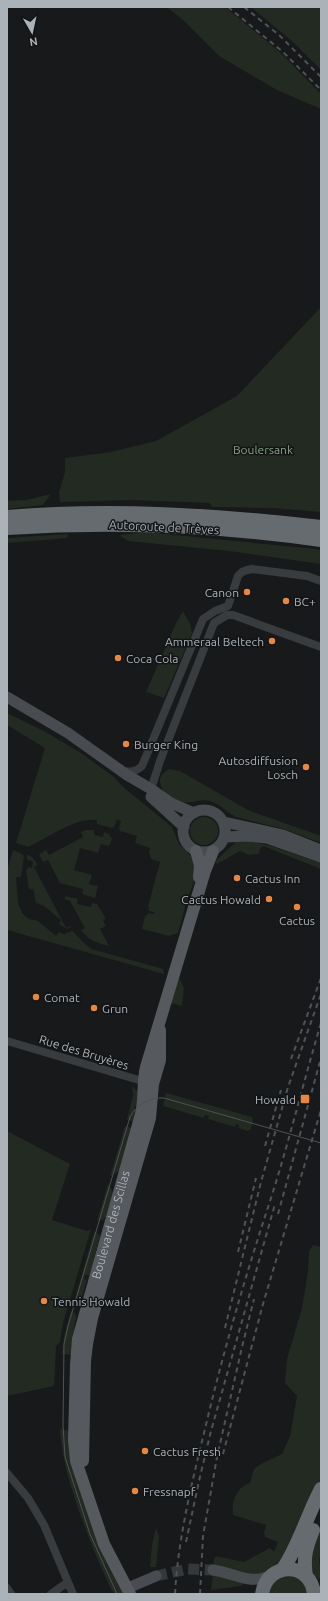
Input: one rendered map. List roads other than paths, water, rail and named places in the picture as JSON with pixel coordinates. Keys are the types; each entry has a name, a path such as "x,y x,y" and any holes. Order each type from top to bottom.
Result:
{"highway":[{"path":"131,512 181,509 321,518"},
{"name":"Autoroute de Trèves","path":"7,517 131,512 210,516 321,527"},
{"name":"Autoroute de Trèves","path":"7,528 153,525 240,531 318,540"},
{"path":"262,1594 266,1581 277,1572 295,1551 302,1530 321,1489"},
{"path":"313,1586 304,1561 307,1543 321,1511"},
{"path":"277,1572 291,1569 299,1572 313,1586"}],"main road":[{"path":"7,697 68,733 123,773 184,827"},
{"path":"7,705 39,716"},
{"path":"123,773 151,789 171,803 194,813"},
{"path":"208,810 220,817 224,822 225,837 218,847 213,850 202,852 190,847 183,834 186,821 194,813 208,810"},
{"path":"224,822 283,835 321,850"},
{"path":"225,837 248,836 267,838 321,857"},
{"name":"Boulevard des Scillas","path":"193,910 200,870 196,850"},
{"name":"Boulevard des Scillas","path":"129,1591 104,1544 82,1478 85,1361 92,1318 150,1118 148,1083 160,1060 160,1021 205,870 213,850"},
{"path":"213,1570 256,1581 263,1580 277,1572"},
{"path":"129,1591 156,1576"}],"street":[{"path":"123,773 138,770 142,766 203,619 215,611 228,606 238,576 242,572 252,569 307,576 321,581"},
{"path":"151,789 214,623 227,615 233,615 321,647"},
{"path":"203,619 214,623"},
{"path":"176,686 188,691"},
{"path":"152,743 166,749"},
{"path":"147,756 160,762"},
{"name":"Rue des Bruyères","path":"7,1041 148,1083"},
{"path":"7,1473 28,1498 44,1525 73,1594"},
{"path":"51,1594 68,1582"},
{"path":"7,1588 11,1594"}],"tunnel":[{"path":"156,1576 188,1569 213,1570"}],"tram line":[{"path":"117,1594 90,1534 65,1457 63,1425 64,1344 130,1117 136,1108 144,1102 164,1098 321,1143"}],"railway":[{"path":"228,7 283,52 321,90"},
{"path":"244,7 279,35 321,77"},
{"path":"291,1059 321,978"},
{"path":"225,1328 261,1182 288,1087 321,994"},
{"path":"175,1594 179,1554 186,1513 211,1403 235,1313 279,1174 321,1023"},
{"path":"278,1214 321,1058"},
{"path":"265,1146 281,1090"},
{"path":"223,1454 263,1304 321,1110"},
{"path":"238,1252 256,1178"},
{"path":"186,1542 211,1431 275,1204"},
{"path":"200,1594 203,1536 217,1457 254,1299"}],"place":[{"name":"Canon","path":"247,592"},
{"name":"BC+","path":"286,601"},
{"name":"Ammeraal Beltech","path":"272,641"},
{"name":"Coca Cola","path":"118,658"},
{"name":"Burger King","path":"126,744"},
{"name":"Autosdiffusion Losch","path":"306,767"},
{"name":"Cactus Inn","path":"237,878"},
{"name":"Cactus Howald","path":"269,899"},
{"name":"Cactus","path":"297,907"},
{"name":"Comat","path":"36,997"},
{"name":"Grun","path":"94,1008"},
{"name":"Howald","path":"305,1099"},
{"name":"Tennis Howald","path":"44,1301"},
{"name":"Cactus Fresh","path":"145,1451"},
{"name":"Fressnapf","path":"135,1491"}],"park label":[{"name":"Boulersank","path":"263,449"}]}
